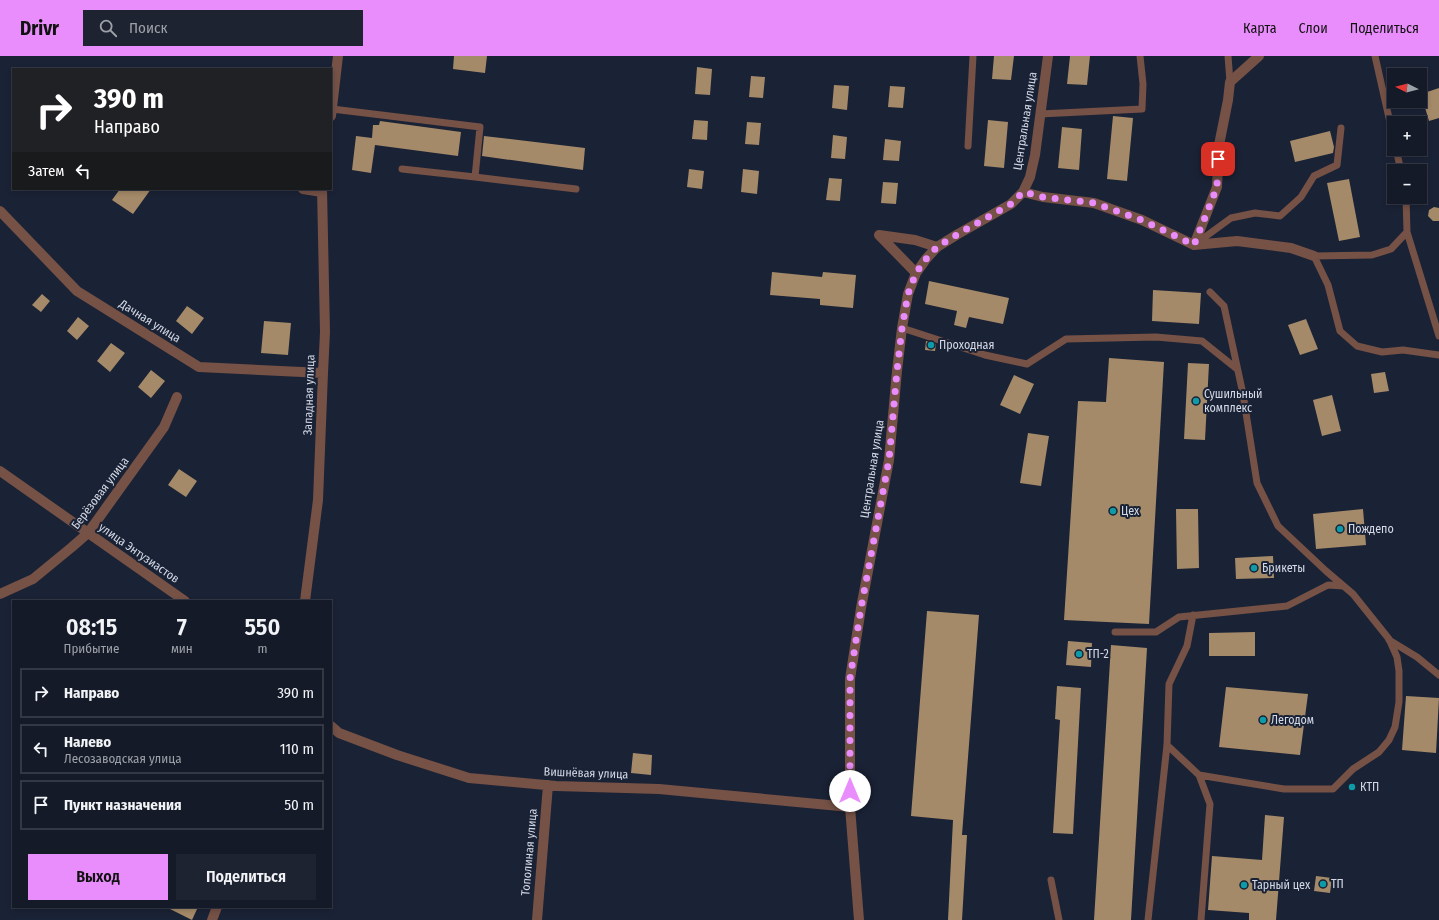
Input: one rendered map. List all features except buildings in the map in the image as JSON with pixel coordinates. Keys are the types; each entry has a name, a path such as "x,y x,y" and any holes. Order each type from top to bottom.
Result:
{"street":[{"path":"332,104 338,56"},
{"name":"Центральная улица","path":"860,920 850,807 850,679 861,608 889,460 902,328 908,294 916,273 937,247 1011,204 1023,192 1030,177 1035,155 1048,56"},
{"path":"1194,245 1217,187 1219,145 1230,82 1259,56"},
{"name":"Западная улица","path":"306,600 318,500 323,373 324,332 322,190"},
{"path":"1023,192 1043,197 1094,203 1142,220 1194,245 1237,241 1291,248 1314,256"},
{"name":"Дачная улица","path":"0,211 77,291 199,367 323,373"},
{"path":"916,273 879,235 915,240 937,247"},
{"name":"Берёзовая улица","path":"0,594 33,578 72,548 88,533 164,427 177,397"},
{"name":"улица Энтузиастов","path":"0,471 184,600"},
{"name":"Вишнёвая улица","path":"332,727 339,733 397,756 469,778 548,785 659,789 850,807"},
{"name":"Тополиная улица","path":"537,920 548,785"},
{"path":"212,920 217,908"}],"lane":[{"path":"968,146 973,56"},
{"path":"1040,114 1142,109 1143,84 1140,56"},
{"path":"1228,56 1230,82"},
{"path":"1376,56 1389,116"},
{"path":"332,112 480,127 474,177"},
{"path":"1194,245 1232,218 1255,213 1280,216 1301,197 1314,176 1337,165 1341,128"},
{"path":"402,169 576,189"},
{"path":"1406,204 1406,232 1439,336"},
{"path":"1406,232 1391,248 1372,255 1314,256 1328,285 1340,331 1357,346 1382,352 1403,350 1439,355"},
{"path":"1199,775 1284,789 1333,789 1354,769 1379,752 1389,740 1395,727 1400,702 1397,657 1389,640 1353,594 1278,526 1257,483 1243,394 1224,306 1210,292"},
{"path":"902,328 985,356 1027,364 1066,339 1156,337 1202,341 1238,369"},
{"path":"1115,632 1156,632 1179,617 1287,606 1328,585 1343,586"},
{"path":"1148,920 1167,745 1169,684 1187,646 1193,615"},
{"path":"1389,640 1417,657 1439,675"},
{"path":"1167,745 1199,775 1210,804 1201,920"},
{"path":"1051,880 1059,920"}],"place":[{"name":"Проходная","path":"931,345"},
{"name":"Сушильный комплекс","path":"1196,401"},
{"name":"Цех","path":"1113,511"},
{"name":"Пождепо","path":"1340,529"},
{"name":"Брикеты","path":"1254,568"},
{"name":"ТП-2","path":"1079,654"},
{"name":"Легодом","path":"1263,720"},
{"name":"КТП","path":"1352,787"},
{"name":"ТП","path":"1323,884"},
{"name":"Тарный цех","path":"1244,885"}],"route":[{"path":"850,791 850,679 861,608 889,460 902,328 908,294 916,273 937,247 1011,204 1023,192 1043,197 1094,203 1142,220 1194,245 1217,187 1218,159"}]}
